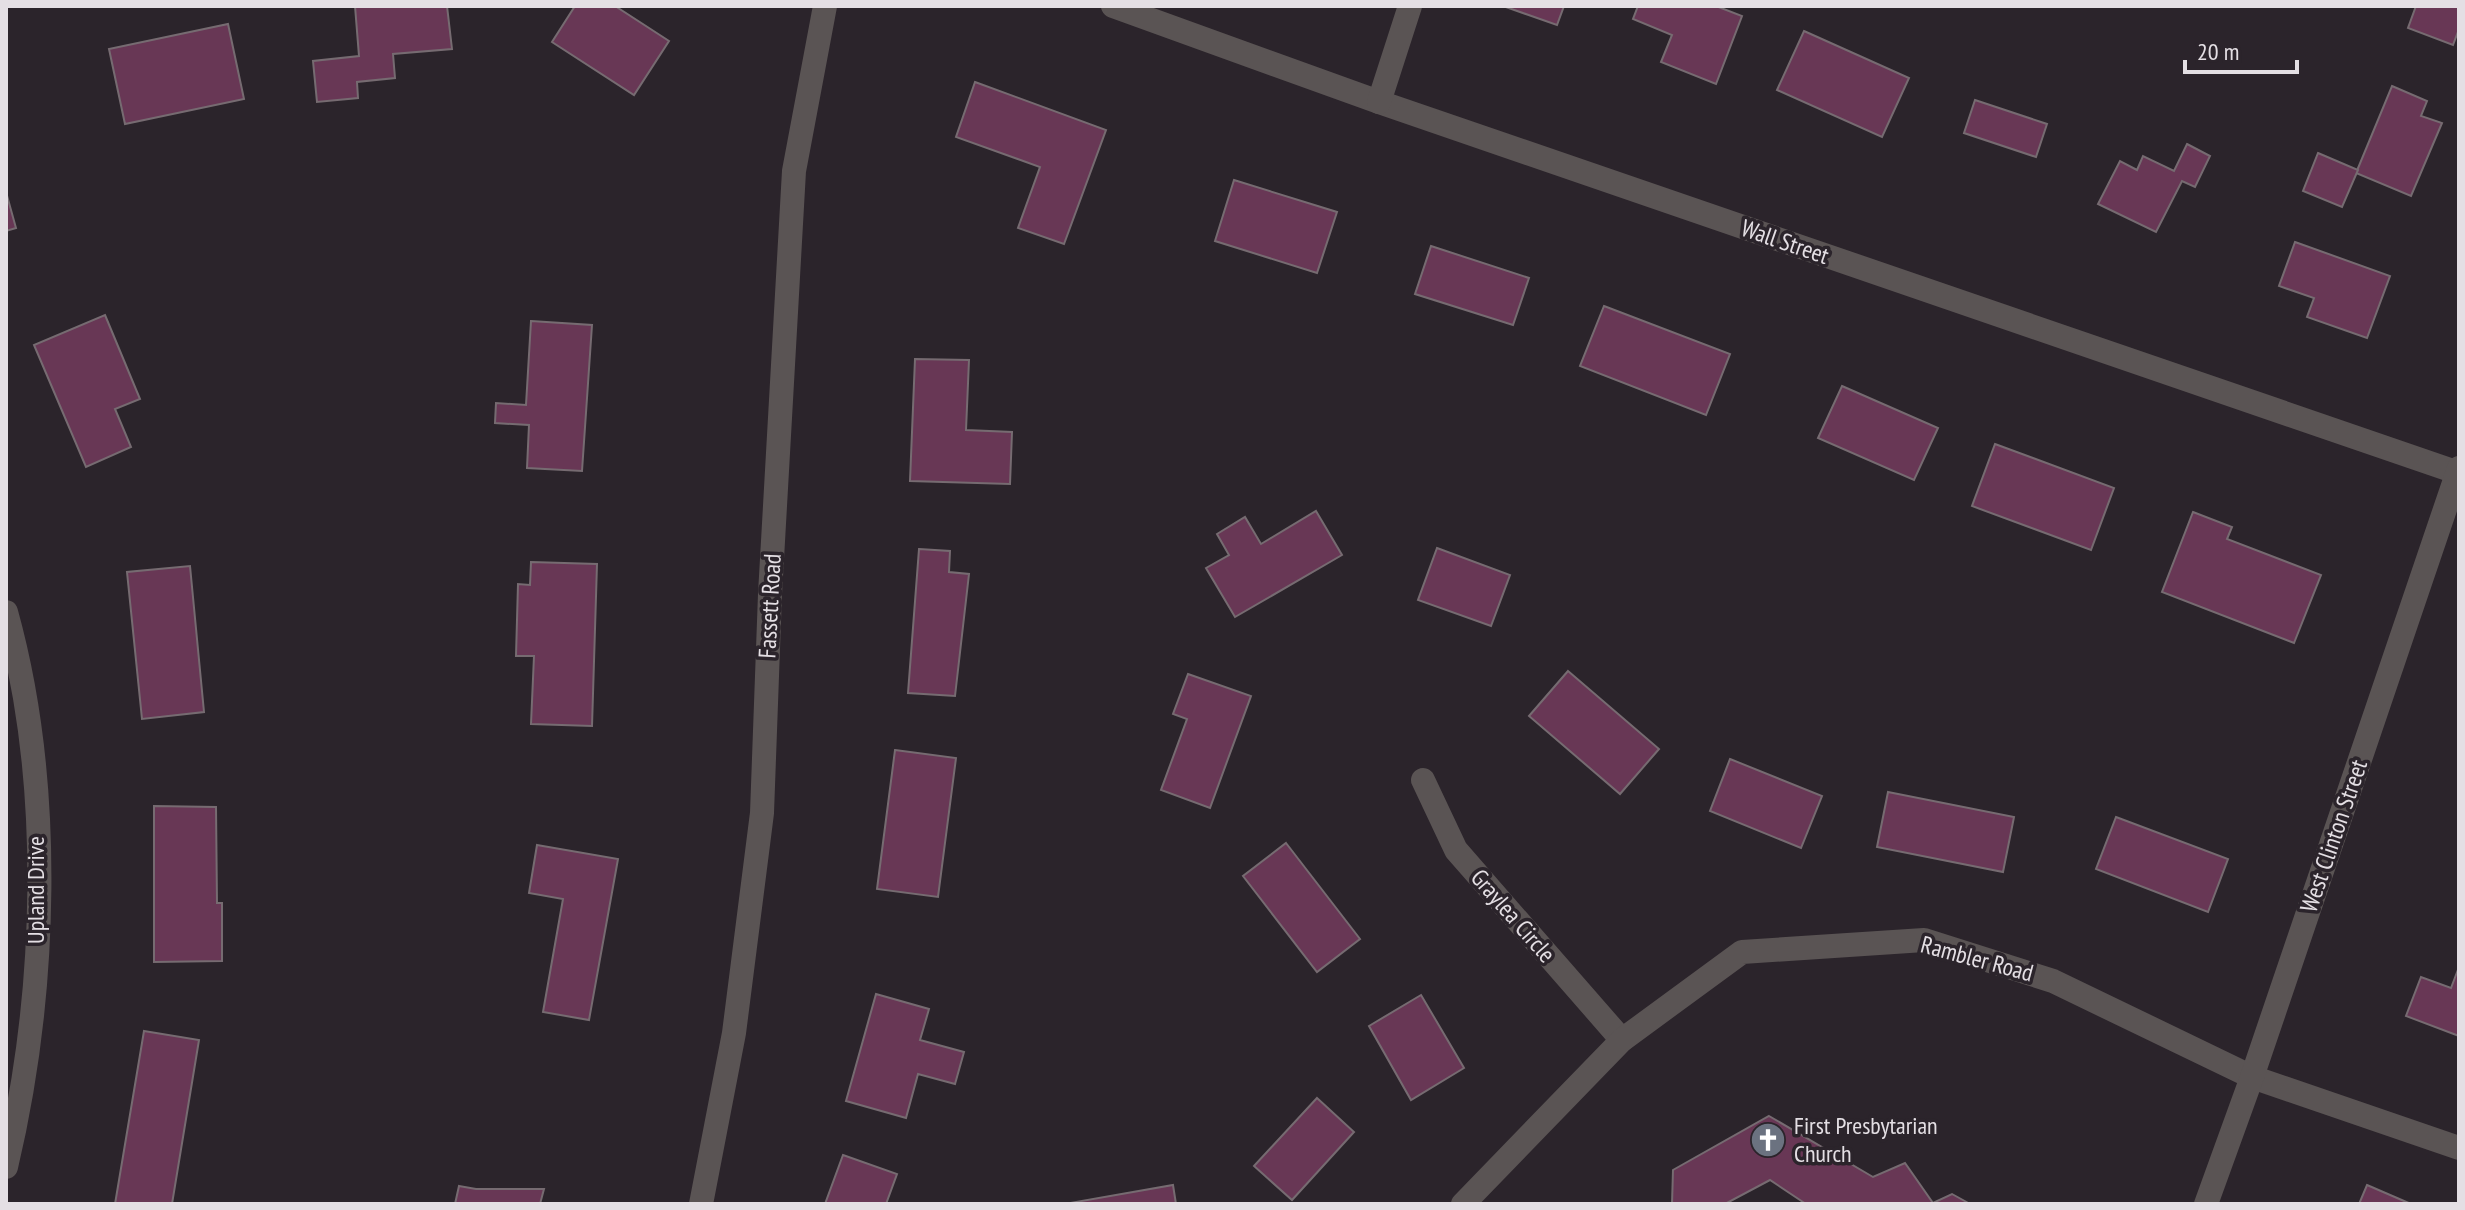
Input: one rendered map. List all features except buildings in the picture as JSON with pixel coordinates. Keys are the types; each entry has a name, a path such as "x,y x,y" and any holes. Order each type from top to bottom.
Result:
{"street":[{"name":"Fassett Road","path":"701,1204 734,1033 762,813 770,594 794,171 825,6"},
{"name":"Wall Street","path":"1113,6 1379,102 2458,471"},
{"path":"1379,102 1410,6"},
{"name":"West Clinton Street","path":"2206,1204 2458,471"},
{"name":"Upland Drive","path":"6,612 31,745 39,869 34,991 19,1114 6,1167"},
{"name":"Graylea Circle","path":"1423,780 1456,850 1622,1040"},
{"name":"Rambler Road","path":"1463,1204 1622,1040 1742,952 1924,940 2053,981 2252,1077 2459,1148"}],"place":[{"name":"First Presbytarian Church","path":"1768,1140"}]}
